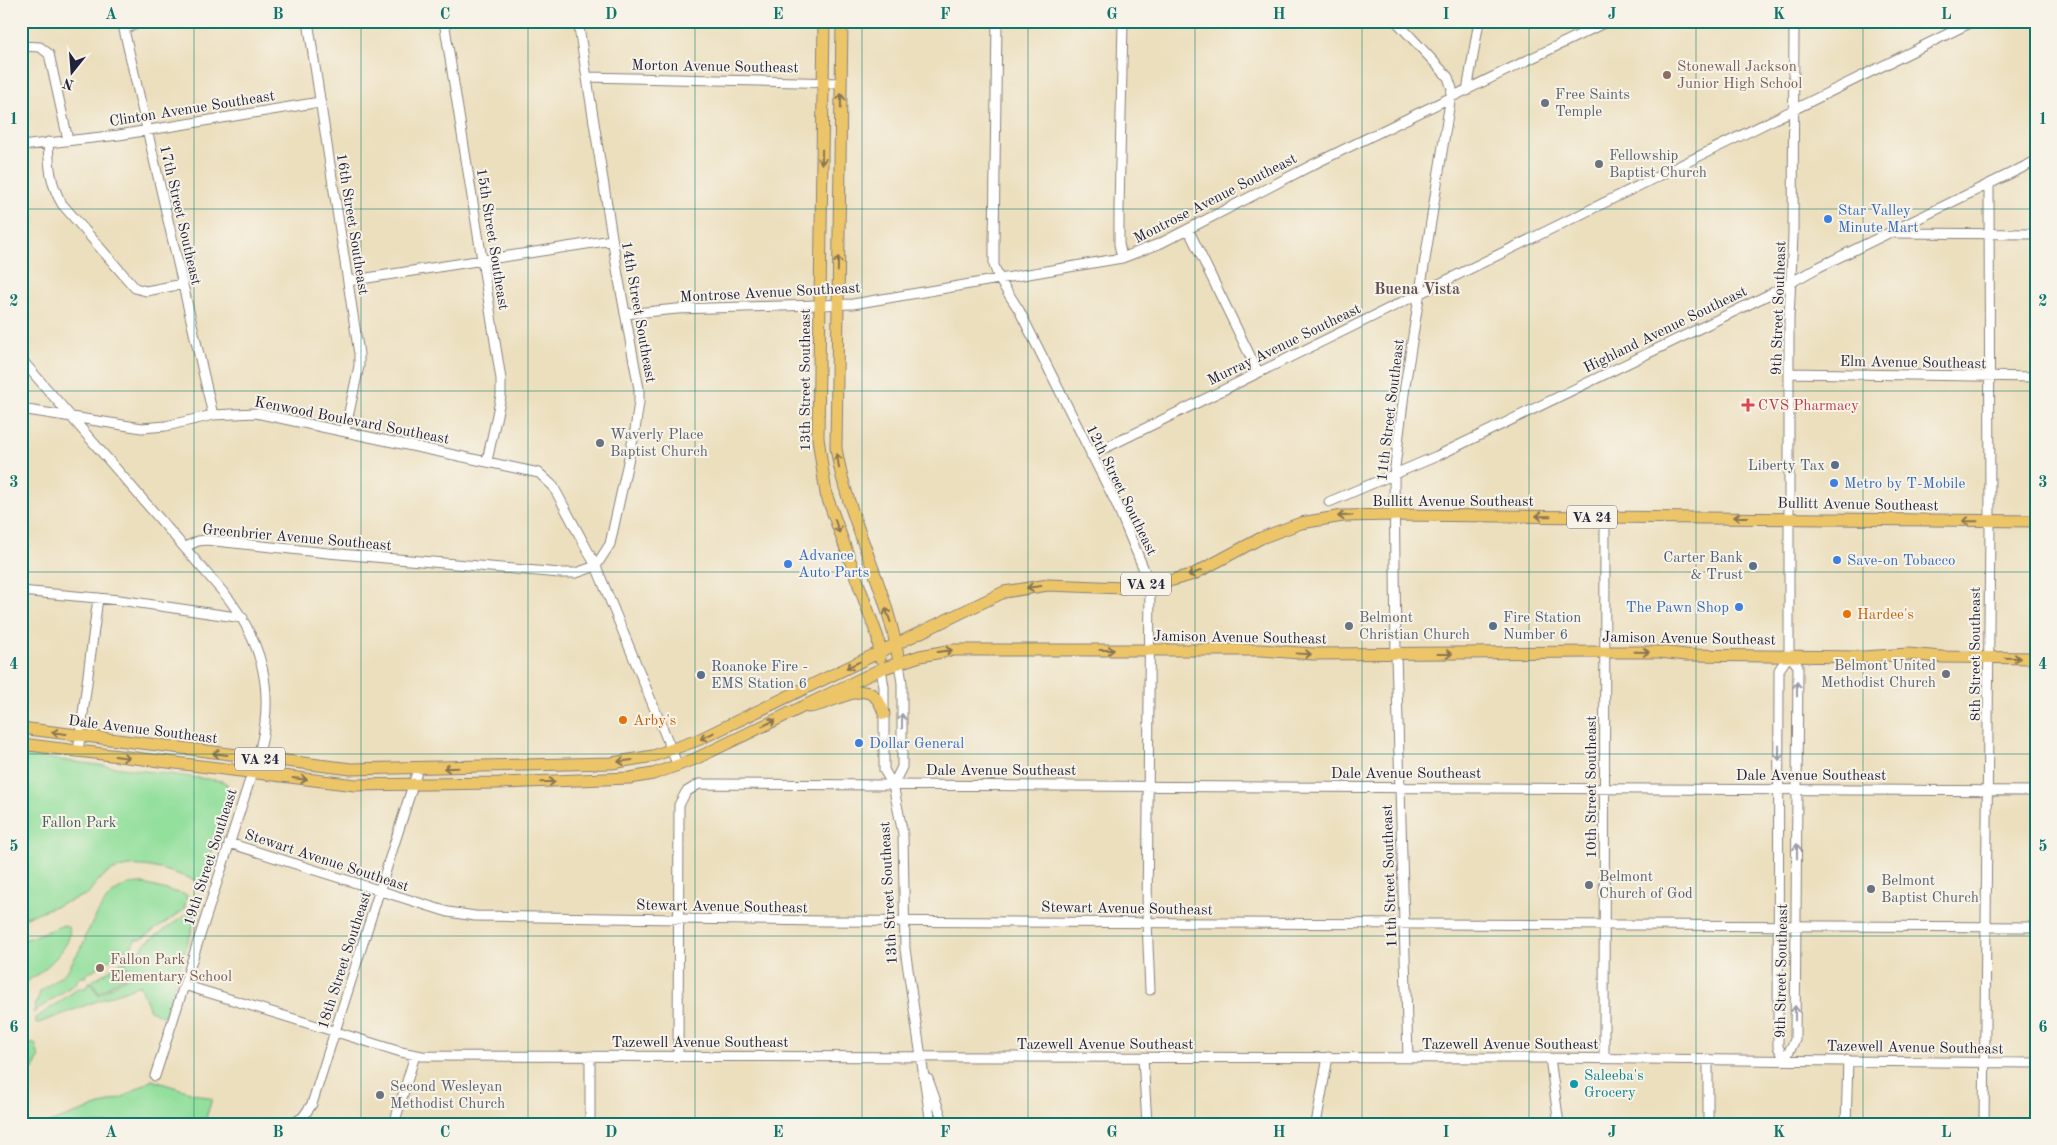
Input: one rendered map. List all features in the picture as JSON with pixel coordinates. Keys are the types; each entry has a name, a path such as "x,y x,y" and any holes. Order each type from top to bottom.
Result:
{"main road":[{"name":"13th Street Southeast","path":"824,21 817,412 821,471 838,530 878,638 881,669"},
{"name":"13th Street Southeast","path":"842,21 836,305 836,448 841,478 896,643 899,663"},
{"name":"Bullitt Avenue Southeast","path":"896,643 1004,592 1048,585 1123,588 1169,581 1194,574 1261,538 1301,523 1344,516 2036,521"},
{"name":"VA 24","path":"672,750 698,740 896,643"},
{"name":"Jamison Avenue Southeast","path":"499,783 630,778 678,766 881,669 936,652 952,650 1149,650 1396,654 1606,652 1703,656 1789,655 1863,657 1908,654 1942,657 2036,658"},
{"path":"801,707 825,705 849,694 862,691 878,700 884,714"},
{"name":"Dale Avenue Southeast","path":"21,728 256,759 350,769 418,769 612,763 637,760 672,750"},
{"name":"Dale Avenue Southeast","path":"21,744 252,774 355,785 499,783"}],"street":[{"path":"123,25 143,21"},
{"name":"16th Street Southeast","path":"308,21 359,361 345,431"},
{"name":"15th Street Southeast","path":"444,21 502,390 487,460"},
{"name":"14th Street Southeast","path":"578,21 612,240 638,381 639,402 614,532 604,556 596,566"},
{"name":"12th Street Southeast","path":"996,21 994,265 1000,279 1019,310 1129,529 1150,584 1147,922 1150,990"},
{"path":"1122,258 1119,244 1119,209 1123,21"},
{"path":"1396,21 1448,78 1452,89 1451,98"},
{"path":"1467,91 1479,21"},
{"name":"Montrose Avenue Southeast","path":"626,314 677,309 836,305 1122,258 1161,243 1316,163 1608,21"},
{"name":"9th Street Southeast","path":"1789,655 1798,666 1795,1043 1785,1059 1778,1047 1780,670 1789,655 1789,318 1792,282 1794,21"},
{"name":"Murray Avenue Southeast","path":"1091,455 1974,21"},
{"name":"17th Street Southeast","path":"123,25 213,415"},
{"path":"21,46 40,47 49,54 68,140"},
{"name":"Morton Avenue Southeast","path":"588,78 841,83"},
{"name":"11th Street Southeast","path":"1408,1057 1396,654 1394,475 1420,293 1451,98"},
{"name":"Clinton Avenue Southeast","path":"48,142 148,130 320,102"},
{"path":"21,146 48,142 50,176 59,199 135,288 146,291 183,284"},
{"name":"Highland Avenue Southeast","path":"1329,502 1437,456 2036,160"},
{"name":"8th Street Southeast","path":"1984,1124 1990,521 1989,184"},
{"path":"1188,229 1258,372"},
{"path":"1891,233 2036,234"},
{"path":"348,281 612,240"},
{"name":"Greenbrier Avenue Southeast","path":"21,360 185,547 198,541 206,540 338,554 560,572 576,573 596,566"},
{"name":"Elm Avenue Southeast","path":"1789,373 2036,377"},
{"name":"Kenwood Boulevard Southeast","path":"21,409 154,428 213,415 256,413 530,470 547,479 564,505 596,566"},
{"name":"10th Street Southeast","path":"1604,1058 1605,517"},
{"name":"19th Street Southeast","path":"155,1076 252,774 266,724 267,702 258,652 243,618 185,547"},
{"path":"596,566 678,766"},
{"path":"21,591 98,598 243,618"},
{"path":"78,752 98,598"},
{"name":"13th Street Southeast","path":"893,785 902,767 902,683 899,663"},
{"name":"13th Street Southeast","path":"881,669 884,714 884,770 893,785 903,834 903,920 931,1124"},
{"name":"18th Street Southeast","path":"292,1124 303,1117 312,1104 418,769"},
{"name":"Dale Avenue Southeast","path":"678,919 679,805 686,792 692,786 704,783 777,785 2036,791"},
{"name":"Stewart Avenue Southeast","path":"229,843 448,912 475,916 1604,925 2036,926"},
{"path":"678,919 678,1056"},
{"name":"Tazewell Avenue Southeast","path":"184,985 415,1055 921,1058 1408,1057 2036,1062"},
{"path":"394,1124 415,1055"},
{"path":"590,1056 590,1124"},
{"path":"1316,1124 1328,1057"},
{"name":"13th Street Southeast","path":"921,1058 944,1124"},
{"path":"1143,1058 1147,1124"},
{"path":"1550,1058 1559,1124"},
{"path":"1708,1059 1708,1124"},
{"path":"1846,1124 1848,1060"}],"green space":[{"name":"Fallon Park","path":"21,755 222,781 227,784 231,793 204,877 197,881 152,867 124,867 111,871 99,880 88,894 21,919"},
{"path":"139,883 187,895 184,910 141,939 135,939 132,946 85,975 86,977 79,977 76,983 33,1013 40,992 67,971 105,902 119,889"},
{"path":"187,914 196,917 164,1017 150,1010 140,985 36,1024 36,1018 79,988 86,988 89,981 99,995 132,973 123,958 134,950 142,950 144,944"},
{"path":"64,925 69,928 69,935 61,952 45,968 21,984 21,941"},
{"path":"123,961 130,972 99,993 91,982"},
{"path":"35,1043 39,1057 33,1070 25,1046"},
{"path":"152,1080 212,1099 204,1124 46,1124 123,1097"}],"place":[{"name":"Stonewall Jackson Junior High School","path":"1667,75"},
{"name":"Free Saints Temple","path":"1545,103"},
{"name":"Fellowship Baptist Church","path":"1599,164"},
{"name":"Star Valley Minute Mart","path":"1828,219"},
{"name":"CVS Pharmacy","path":"1748,405"},
{"name":"Waverly Place Baptist Church","path":"600,443"},
{"name":"Liberty Tax","path":"1835,465"},
{"name":"Metro by T-Mobile","path":"1834,483"},
{"name":"Save-on Tobacco","path":"1837,560"},
{"name":"Advance Auto Parts","path":"788,564"},
{"name":"Carter Bank & Trust","path":"1753,566"},
{"name":"The Pawn Shop","path":"1739,607"},
{"name":"Hardee's","path":"1847,614"},
{"name":"Belmont Christian Church","path":"1349,626"},
{"name":"Fire Station Number 6","path":"1493,626"},
{"name":"Belmont United Methodist Church","path":"1946,674"},
{"name":"Roanoke Fire - EMS Station 6","path":"701,675"},
{"name":"Arby's","path":"623,720"},
{"name":"Dollar General","path":"859,743"},
{"name":"Belmont Church of God","path":"1589,885"},
{"name":"Belmont Baptist Church","path":"1871,889"},
{"name":"Fallon Park Elementary School","path":"100,968"},
{"name":"Saleeba's Grocery","path":"1574,1084"},
{"name":"Second Wesleyan Methodist Church","path":"380,1095"}],"district":[{"name":"Buena Vista","path":"1417,288"}]}
